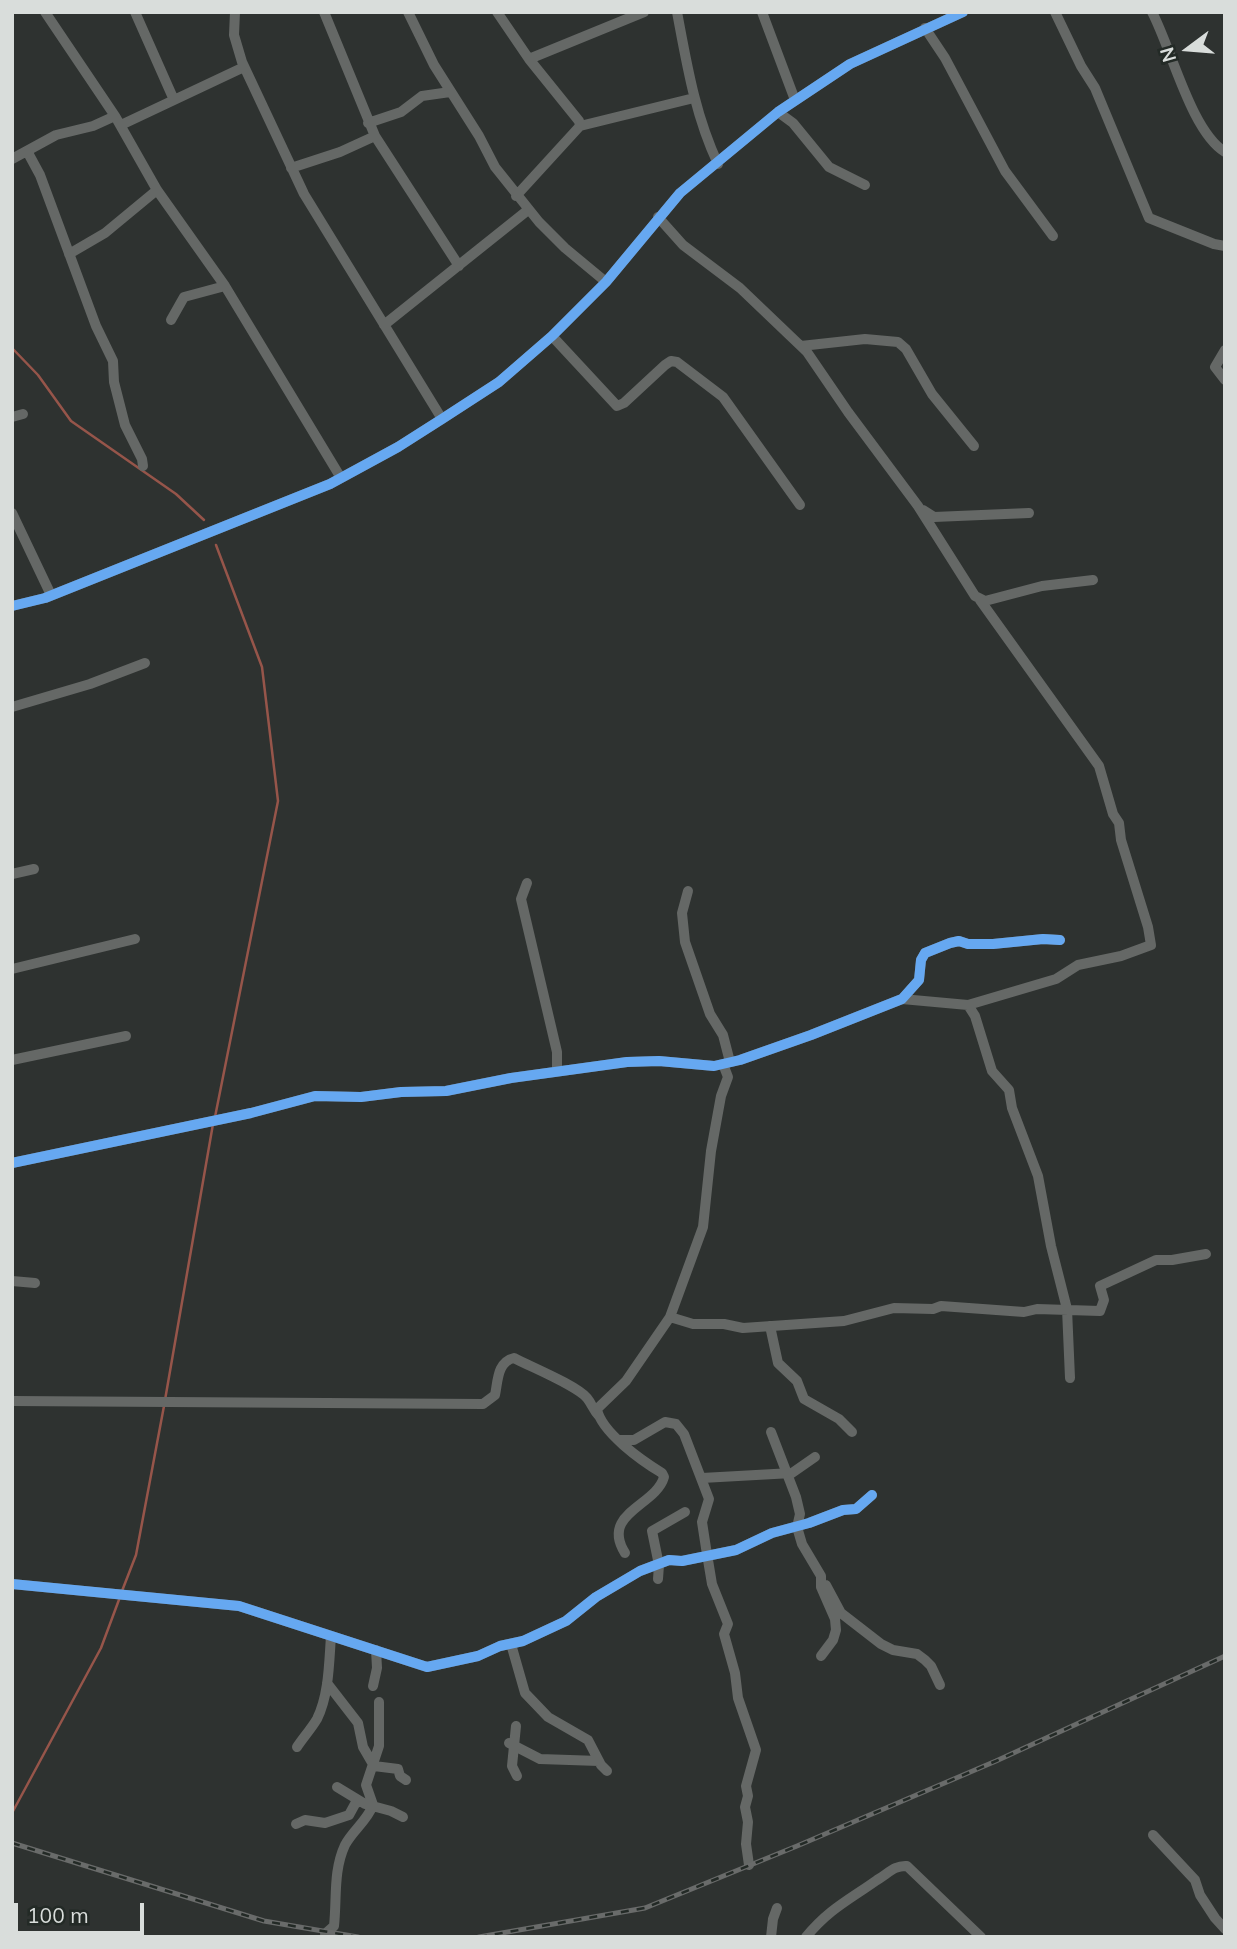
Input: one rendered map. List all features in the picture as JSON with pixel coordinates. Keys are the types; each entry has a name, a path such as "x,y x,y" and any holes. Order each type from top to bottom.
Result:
{"street":[{"path":"45,12 118,120 157,190 225,286 341,478"},
{"path":"135,12 174,100"},
{"path":"235,12 234,35 244,67 304,194 442,419"},
{"path":"324,12 375,136 459,266"},
{"path":"408,12 427,53 479,136 495,167 516,196 565,248 606,282"},
{"path":"496,12 529,59 579,121 580,126"},
{"path":"529,59 644,12"},
{"path":"677,12 694,98 705,136 718,164"},
{"path":"762,12 795,100"},
{"path":"12,606 51,595 313,492 398,447 499,382 552,336 606,282 680,193 778,112 850,64 963,12"},
{"path":"1055,12 1081,66 1095,88 1149,218 1225,246"},
{"path":"1152,12 1202,129 1216,146 1225,152"},
{"path":"925,28 945,58 1005,171 1053,236"},
{"path":"12,159 56,135 118,120 174,100 244,67"},
{"path":"369,123 401,112 422,96 450,92"},
{"path":"516,196 580,126 694,98"},
{"path":"778,112 793,122 829,167 865,185"},
{"path":"291,168 340,152 375,136"},
{"path":"27,151 40,175 96,326 113,361 114,382 125,425 143,466"},
{"path":"69,254 106,233 157,190"},
{"path":"384,325 528,210"},
{"path":"658,218 683,245 740,288 802,346 918,506 975,596 1099,766 1113,814 1119,823 1121,840 1151,945 1121,956 1078,965 1056,979 968,1005 902,999"},
{"path":"171,320 184,297 225,286"},
{"path":"552,336 617,406 624,403 665,365 671,361 677,362 723,397 800,505"},
{"path":"802,346 865,339 898,342 906,349 932,394 974,446"},
{"path":"1225,350 1215,367 1225,380"},
{"path":"918,506 934,517 1030,513"},
{"path":"12,513 51,595"},
{"path":"980,600 1042,586 1093,580"},
{"path":"12,707 90,684 145,663"},
{"path":"12,874 34,869"},
{"path":"527,883 521,899 557,1052 557,1071"},
{"path":"599,1416 597,1409 626,1381 670,1317 703,1227 711,1151 721,1096 728,1077 723,1035 710,1014 685,942 682,913 688,891"},
{"path":"12,969 135,939"},
{"path":"12,1163 315,1097 361,1097 401,1092 446,1091 511,1078 636,1062 714,1066 851,1020 902,999 919,980 920,960 928,951 959,941 968,944 993,944 1060,940"},
{"path":"968,1005 975,1016 992,1070 1010,1090 1012,1108 1038,1176 1051,1246 1067,1309 1070,1378"},
{"path":"12,1060 125,1036"},
{"path":"670,1317 694,1324 724,1324 743,1328 844,1321 894,1308 933,1309 941,1306 1024,1312 1037,1309 1100,1311 1104,1300 1100,1286 1156,1260 1206,1254"},
{"path":"12,1281 35,1283"},
{"path":"770,1326 778,1363 797,1381 804,1399 839,1419 852,1432"},
{"path":"12,1401 483,1404 495,1395 501,1366 514,1358 587,1398 592,1410 620,1440 662,1473 662,1485 624,1519 619,1537 625,1553"},
{"path":"620,1440 634,1440 665,1422 676,1424 684,1434 709,1499 702,1522 707,1555 715,1593 728,1624 724,1634 735,1673 738,1698 756,1750 746,1778 746,1844 749,1865"},
{"path":"771,1432 800,1514 797,1527 802,1544 841,1613 892,1650 917,1654 931,1666 940,1685"},
{"path":"702,1478 787,1474 816,1457"},
{"path":"12,1584 239,1606 427,1667 478,1656 523,1641 566,1621 607,1590 640,1571 669,1560 682,1561 736,1550 772,1533 834,1513 856,1509 872,1495"},
{"path":"658,1579 659,1565 652,1531 685,1512"},
{"path":"821,1576 821,1587 835,1619 836,1630 833,1640 821,1656"},
{"path":"297,1747 316,1721 322,1707 331,1636"},
{"path":"511,1644 526,1693 548,1717 588,1740 607,1771"},
{"path":"373,1686 377,1668 376,1650"},
{"path":"327,1683 358,1723 363,1747 374,1766"},
{"path":"325,1934 334,1926 335,1884 340,1856 355,1828 370,1813 373,1805 366,1785 374,1766 380,1734 379,1702"},
{"path":"516,1727 512,1745 512,1766 517,1776"},
{"path":"512,1745 540,1759 574,1758 599,1761"},
{"path":"374,1766 398,1769 405,1780"},
{"path":"337,1787 360,1801 403,1817"},
{"path":"296,1824 305,1820 325,1823 349,1815 360,1801"},
{"path":"1153,1836 1195,1880 1200,1895 1225,1929"},
{"path":"806,1937 842,1902 898,1865 906,1866 981,1937"},
{"path":"771,1937 777,1908"}],"waterway":[{"path":"12,348 38,375 71,421 176,494 204,520"},
{"path":"215,1117 278,801 262,667 216,545"},
{"path":"165,1400 213,1124"},
{"path":"122,1591 136,1555 164,1406"},
{"path":"12,1813 101,1648 120,1597"}],"railway":[{"path":"479,1937 645,1908 996,1761 1225,1656"},
{"path":"12,1843 264,1921 358,1937"}],"cycle path":[{"path":"12,606 45,598 330,484 398,447 499,382 552,336 606,282 680,193 778,112 850,64 963,12"},
{"path":"12,1163 251,1113 315,1096 361,1097 401,1092 446,1091 511,1078 627,1062 659,1061 714,1066 740,1060 811,1035 902,999 919,980 921,960 925,953 950,943 959,941 968,944 993,944 1060,940"},
{"path":"12,1584 239,1606 427,1667 478,1656 500,1646 523,1641 566,1621 596,1597 640,1571 669,1560 682,1561 736,1550 772,1533 843,1510 856,1509 872,1495"}]}
